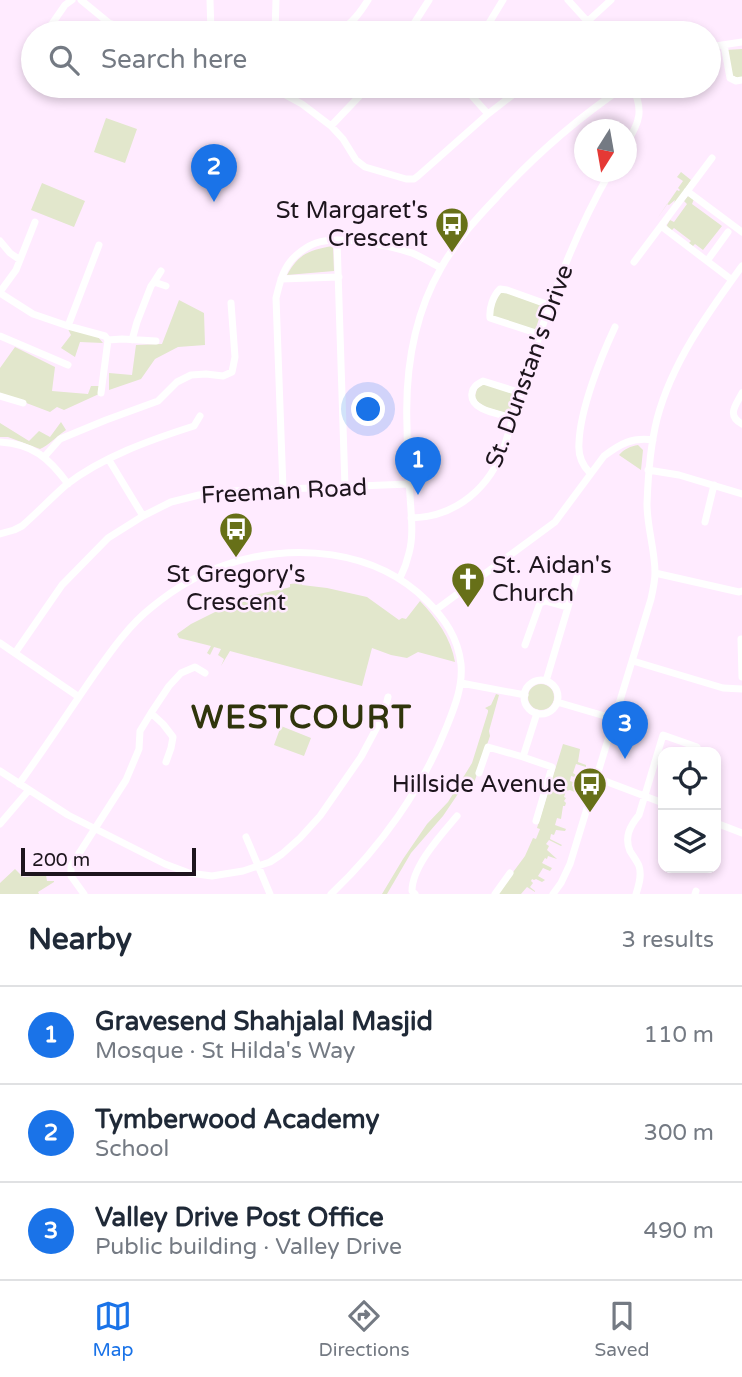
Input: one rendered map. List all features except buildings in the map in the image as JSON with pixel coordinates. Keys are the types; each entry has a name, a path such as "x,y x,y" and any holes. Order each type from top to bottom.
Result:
{"street":[{"path":"54,21 72,0"},
{"path":"81,0 107,21"},
{"path":"211,0 211,21"},
{"path":"275,21 276,0"},
{"path":"353,21 368,0"},
{"path":"416,21 429,0"},
{"path":"490,21 503,0"},
{"path":"568,0 588,21 611,0"},
{"path":"721,45 742,42"},
{"path":"724,45 730,78 742,80"},
{"path":"291,98 331,126 359,163 406,179 414,179 509,98"},
{"path":"331,126 358,98"},
{"path":"474,98 488,114"},
{"path":"400,578 410,553 408,367 415,334 432,285 462,237 531,160 608,98"},
{"path":"637,98 640,115 637,126"},
{"path":"634,262 712,158"},
{"name":"St. Dunstan's Drive","path":"411,519 445,512 460,505 485,484 496,467 549,305 576,238 605,182"},
{"path":"687,191 742,232"},
{"path":"35,222 14,273 0,293 33,314 108,340 156,341"},
{"path":"661,226 732,280"},
{"path":"707,261 728,232"},
{"path":"282,489 276,298 289,263 316,243 337,240 375,243 412,253 441,268"},
{"path":"337,240 345,487"},
{"path":"0,241 20,260"},
{"path":"68,326 99,245"},
{"path":"553,894 570,864 649,609 655,573 647,509 649,470 657,418 683,355 704,319 742,267"},
{"path":"132,340 150,286 161,271"},
{"path":"281,279 339,277"},
{"path":"154,282 166,286"},
{"path":"539,334 490,318 489,312 500,289 549,305"},
{"path":"45,456 60,439 158,401 177,382 191,375 223,376 232,372 235,357 229,308"},
{"path":"590,473 581,460 581,430 589,393 615,327"},
{"path":"0,336 68,365"},
{"path":"101,393 108,340"},
{"path":"513,418 478,408 472,400 472,392 476,385 484,381 521,393"},
{"path":"742,393 733,410 734,416 742,424"},
{"path":"0,396 23,403"},
{"path":"0,534 22,526 68,484 98,465 151,440 194,426 200,415"},
{"path":"437,609 555,522 590,473 614,448 630,440 653,440"},
{"path":"0,442 16,443 45,456 68,484"},
{"path":"109,460 143,516"},
{"path":"649,470 679,475 742,494"},
{"name":"Freeman Road","path":"15,653 62,585 82,562 108,538 171,502 232,491 409,484"},
{"path":"705,522 714,485"},
{"path":"19,784 119,641 149,608 175,590 223,566 264,555 312,553 362,561 400,578 437,609 457,647 461,662 461,683 452,714 425,771 394,821 367,857 331,894"},
{"path":"655,573 742,591"},
{"path":"546,681 568,607 570,584 577,577"},
{"path":"537,639 527,640 540,602 547,601 568,607"},
{"path":"740,638 742,677"},
{"path":"0,643 79,697"},
{"path":"634,661 723,688 742,689"},
{"path":"84,894 72,876 71,866 126,780 139,748 140,731 169,686 181,673 195,667 205,673"},
{"path":"538,681 551,683 558,693 555,706 542,714 527,707 525,695 531,684 538,681"},
{"path":"461,683 525,695"},
{"path":"0,771 68,815 164,864 188,873 212,876 243,871 270,862 290,848 307,831 356,765 387,707 388,697"},
{"path":"557,702 615,719"},
{"path":"151,713 173,737 166,762"},
{"path":"523,757 537,713"},
{"path":"660,747 664,733 697,747"},
{"path":"479,773 488,747 552,767 536,821"},
{"path":"636,894 640,881 639,866 629,848 627,836 632,823 639,815 658,753"},
{"path":"597,778 658,801"},
{"path":"0,824 29,790"},
{"path":"415,894 412,891 412,881 422,862 457,816"},
{"path":"721,825 742,833"},
{"path":"246,837 270,894"},
{"path":"495,894 510,873"}],"green space":[{"path":"742,49 742,79 738,79 731,74 726,50"},
{"path":"106,118 137,129 125,163 94,152"},
{"path":"681,172 691,180 673,208 675,200 667,204 677,190 680,190 678,188 683,181 677,177"},
{"path":"42,183 85,201 74,227 31,210"},
{"path":"688,196 694,199 692,204 722,226 703,250 695,244 692,247 688,244 691,241 674,228 671,231 668,229 670,220 674,222 687,204 684,201"},
{"path":"333,246 334,271 287,275 301,257"},
{"path":"502,291 543,306 535,331 492,316 498,293"},
{"path":"179,300 204,313 205,345 178,347 155,359 141,379 109,390 109,373 132,375 136,345 162,344"},
{"path":"68,329 98,337 103,343 80,342 75,357 61,348 71,335"},
{"path":"15,347 55,367 52,391 88,394 91,386 100,386 99,394 64,410 57,407 50,412 0,393 0,368"},
{"path":"484,383 516,392 509,414 485,407 474,399 478,386"},
{"path":"61,422 66,430 40,449 8,437 0,437 0,423 29,441 39,431 50,437"},
{"path":"638,445 643,450 641,470 619,455"},
{"path":"301,583 367,597 399,620 406,619 420,601 442,629 455,662 418,652 407,658 372,648 362,686 230,651 221,666 224,659 218,655 221,649 214,647 210,655 207,653 211,646 179,638 177,634 219,610 216,604 221,602 230,606 238,603 239,598"},
{"path":"541,684 550,688 554,697 550,706 541,710 532,706 528,697 532,688"},
{"path":"496,694 499,695 490,736 474,783 464,785 443,816 411,853 387,894 382,894 427,824 448,802 472,763 488,712 485,708 491,705"},
{"path":"281,726 311,738 304,756 274,745"},
{"path":"563,744 580,749 578,762 586,767 576,764 573,773 582,779 571,776 572,786 578,788 577,793 566,791 566,803 561,819 557,818 555,825 566,829 565,831 556,830 554,835 551,834 550,839 562,845 549,840 546,844 549,846 547,850 557,859 548,856 545,858 542,863 552,868 550,871 543,868 538,876 545,880 542,882 532,879 530,887 535,892 527,887 521,894 497,894 525,856 533,838 536,839"},
{"path":"15,869 23,877 46,875 47,881 54,882 38,892 39,894 0,894 0,883"}],"place":[{"name":"Tymberwood Academy","path":"214,202"},
{"name":"St Margaret's Crescent","path":"452,254"},
{"name":"Gravesend Shahjalal Masjid","path":"418,495"},
{"name":"St Gregory's Crescent","path":"236,559"},
{"name":"St. Aidan's Church","path":"468,609"},
{"name":"Valley Drive Post Office","path":"625,759"},
{"name":"Hillside Avenue","path":"590,814"}],"district":[{"name":"WESTCOURT","path":"302,717"}]}
